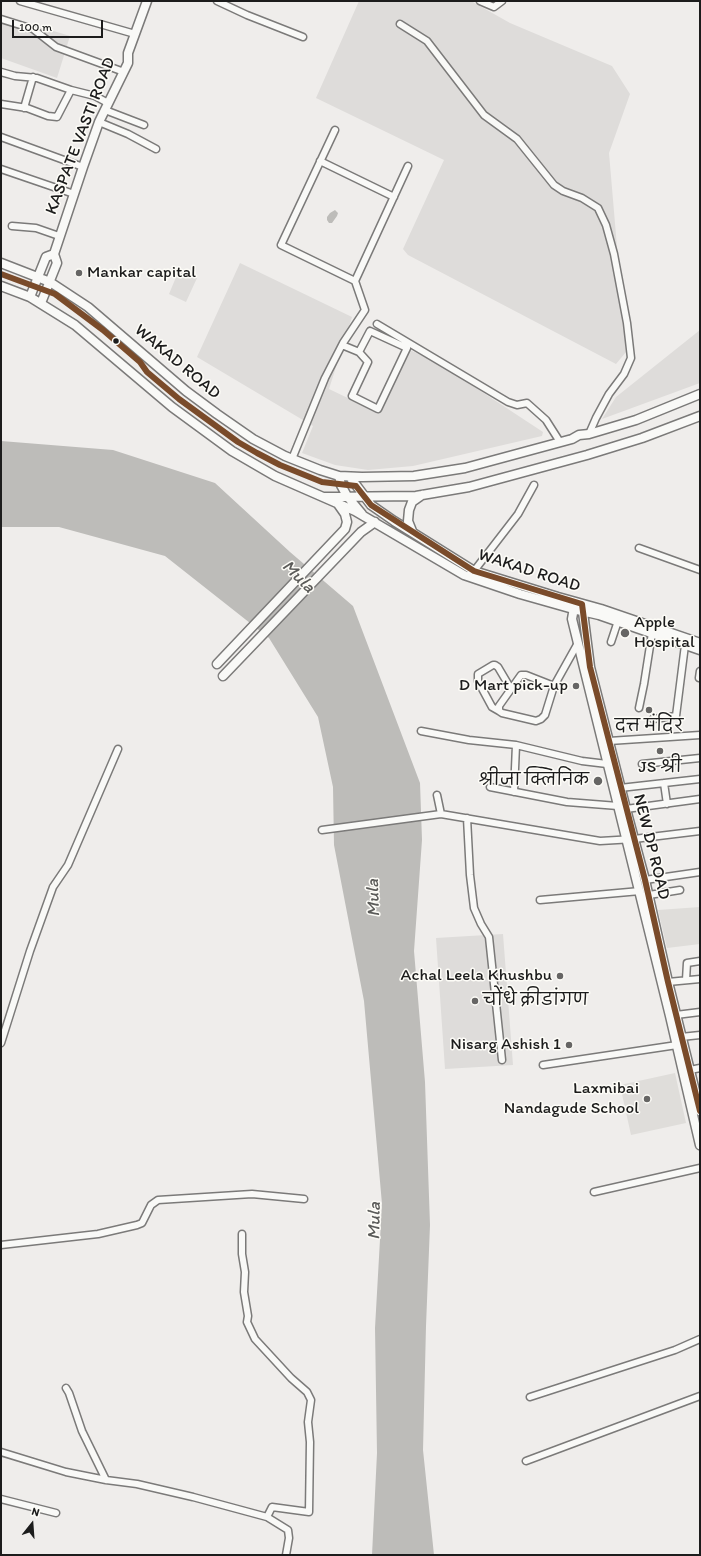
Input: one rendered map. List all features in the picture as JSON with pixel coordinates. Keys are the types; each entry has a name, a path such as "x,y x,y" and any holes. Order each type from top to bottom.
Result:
{"main road":[{"name":"KASPATE VASTI ROAD","path":"41,303 57,263 54,254 83,167 99,122 128,63 128,53 147,1"},
{"path":"30,297 46,257 54,254"},
{"name":"WAKAD ROAD","path":"1,263 38,276 50,282 88,307 186,390 253,439 292,460 339,476 414,476 465,468 636,420 700,394"},
{"name":"WAKAD ROAD","path":"1,286 30,297 75,325 172,407 232,451 275,476 324,497 375,522 464,575 520,594 636,620 700,643"},
{"path":"324,497 422,495 469,487 587,455 642,438 700,416"},
{"path":"339,476 341,485 363,516"},
{"name":"WAKAD ROAD","path":"350,477 371,505 474,571 700,650"},
{"path":"412,531 408,521 408,510 412,502 422,495"},
{"path":"217,664 345,529 347,522 345,514 336,503"},
{"path":"223,676 361,532 375,522"},
{"name":"NEW DP ROAD","path":"578,607 572,619 607,764 622,808 630,840 640,891 677,1045 700,1112"},
{"name":"NEW DP ROAD","path":"578,607 590,667 620,788 622,808"},
{"name":"NEW DP ROAD","path":"630,840 649,895 668,982 690,1070 696,1100 700,1145"}],"street":[{"path":"20,1 135,34"},
{"path":"217,1 247,15 303,37"},
{"path":"480,1 494,8 502,1"},
{"path":"1,19 33,29 56,47 124,72"},
{"path":"400,24 428,41 484,115 517,139 554,185 563,192 582,198 598,208 606,225 614,254 627,323 631,358 624,374 609,394 599,412 589,434"},
{"path":"1,72 15,76 43,79 71,90 95,96 106,106 144,125"},
{"path":"24,108 33,77"},
{"path":"1,104 24,108 48,116 57,117 71,90"},
{"path":"99,122 128,134 156,149"},
{"path":"335,130 281,244 355,281"},
{"path":"1,138 83,167"},
{"path":"320,161 394,197"},
{"path":"292,460 325,378 342,345 365,310 355,281 408,166"},
{"path":"1,169 74,194"},
{"path":"12,226 36,228 59,236"},
{"path":"378,324 508,402 517,405 527,403 546,420 560,442"},
{"path":"342,345 359,352 368,362 352,396 378,409 407,348 370,330 359,352"},
{"path":"474,571 518,514 534,485"},
{"path":"639,548 700,570"},
{"path":"611,642 618,622"},
{"path":"639,708 652,633"},
{"path":"511,689 498,667 495,665 478,674 478,681 492,707 502,713 536,721 541,719 545,714 554,686 578,643"},
{"path":"653,719 676,716 685,645"},
{"path":"499,711 499,706 521,675 526,675 554,686"},
{"path":"421,731 470,740 516,745 607,764"},
{"path":"609,741 700,735"},
{"path":"514,792 516,745"},
{"path":"1,1043 30,951 53,887 68,865 118,749"},
{"path":"642,764 700,758"},
{"path":"620,788 700,779"},
{"path":"664,783 667,804"},
{"path":"490,787 567,802 622,808 700,800"},
{"path":"437,795 441,814"},
{"path":"322,830 441,814 600,840 630,840 700,831"},
{"path":"467,818 470,875 474,908 480,924 489,937 502,1060"},
{"path":"645,880 700,872"},
{"path":"649,895 680,890"},
{"path":"540,900 640,891"},
{"path":"686,980 687,963 700,961"},
{"path":"668,982 700,979"},
{"path":"676,1015 700,1012"},
{"path":"682,1037 700,1035"},
{"path":"543,1065 677,1045"},
{"path":"690,1070 700,1068"},
{"path":"594,1192 700,1168"},
{"path":"1,1245 98,1234 137,1225 142,1223 151,1205 158,1200 252,1194 304,1199"},
{"path":"242,1234 242,1254 246,1272 244,1292 248,1316 247,1322 255,1339 291,1378 307,1392 311,1400 308,1422 310,1442 309,1512 272,1507 267,1517"},
{"path":"530,1397 675,1350 700,1339"},
{"path":"66,1388 82,1431 106,1480"},
{"path":"526,1461 700,1396"},
{"path":"1,1452 66,1472 106,1480 137,1484 267,1517 288,1530 289,1538 286,1555"},
{"path":"1,1499 56,1513"}],"shaded area":[{"path":"359,1 471,1 510,23 612,66 630,94 609,153 626,352 616,364 408,255 403,249 444,160 316,98"},
{"path":"1,15 70,36 57,78 1,58"},
{"path":"240,263 352,317 329,389 379,413 410,350 438,363 543,432 542,436 413,466 368,470 335,465 302,453 313,426 197,357"},
{"path":"179,270 197,278 186,302 169,294"},
{"path":"700,330 700,383 602,419 616,397"},
{"path":"576,616 579,616 583,625 584,659"},
{"path":"700,907 700,944 667,948 658,910"},
{"name":"चोंधे क्रीडांगण","path":"503,934 513,1065 445,1069 436,938"},
{"path":"675,1073 686,1123 631,1135 620,1085"}],"water":[{"path":"335,210 338,213 337,216 332,223 329,223 327,217"},
{"name":"Mula","path":"1,441 113,450 215,483 290,552 353,606 420,783 422,840 414,951 425,1082 430,1225 423,1450 434,1555 372,1555 377,1453 375,1328 382,1204 364,1001 334,845 333,787 318,717 269,638 165,556 59,527 1,527"}],"transit line":[{"path":"1,274 55,294 103,330 140,362 147,372 179,399 238,442 257,453 280,465 322,482 356,486 371,505 474,571 582,604 590,667 645,880 668,982 700,1111"}],"place":[{"name":"Mankar capital","path":"79,273"},
{"name":"Apple Hospital","path":"625,633"},
{"name":"D Mart pick-up","path":"576,686"},
{"name":"दत्त मंदिर","path":"649,710"},
{"name":"JS श्री","path":"660,751"},
{"name":"श्रीजा क्लिनिक","path":"598,781"},
{"name":"Achal Leela Khushbu","path":"560,976"},
{"name":"चोंधे क्रीडांगण","path":"475,1001"},
{"name":"Nisarg Ashish 1","path":"569,1045"},
{"name":"Laxmibai Nandagude School","path":"647,1099"}]}
